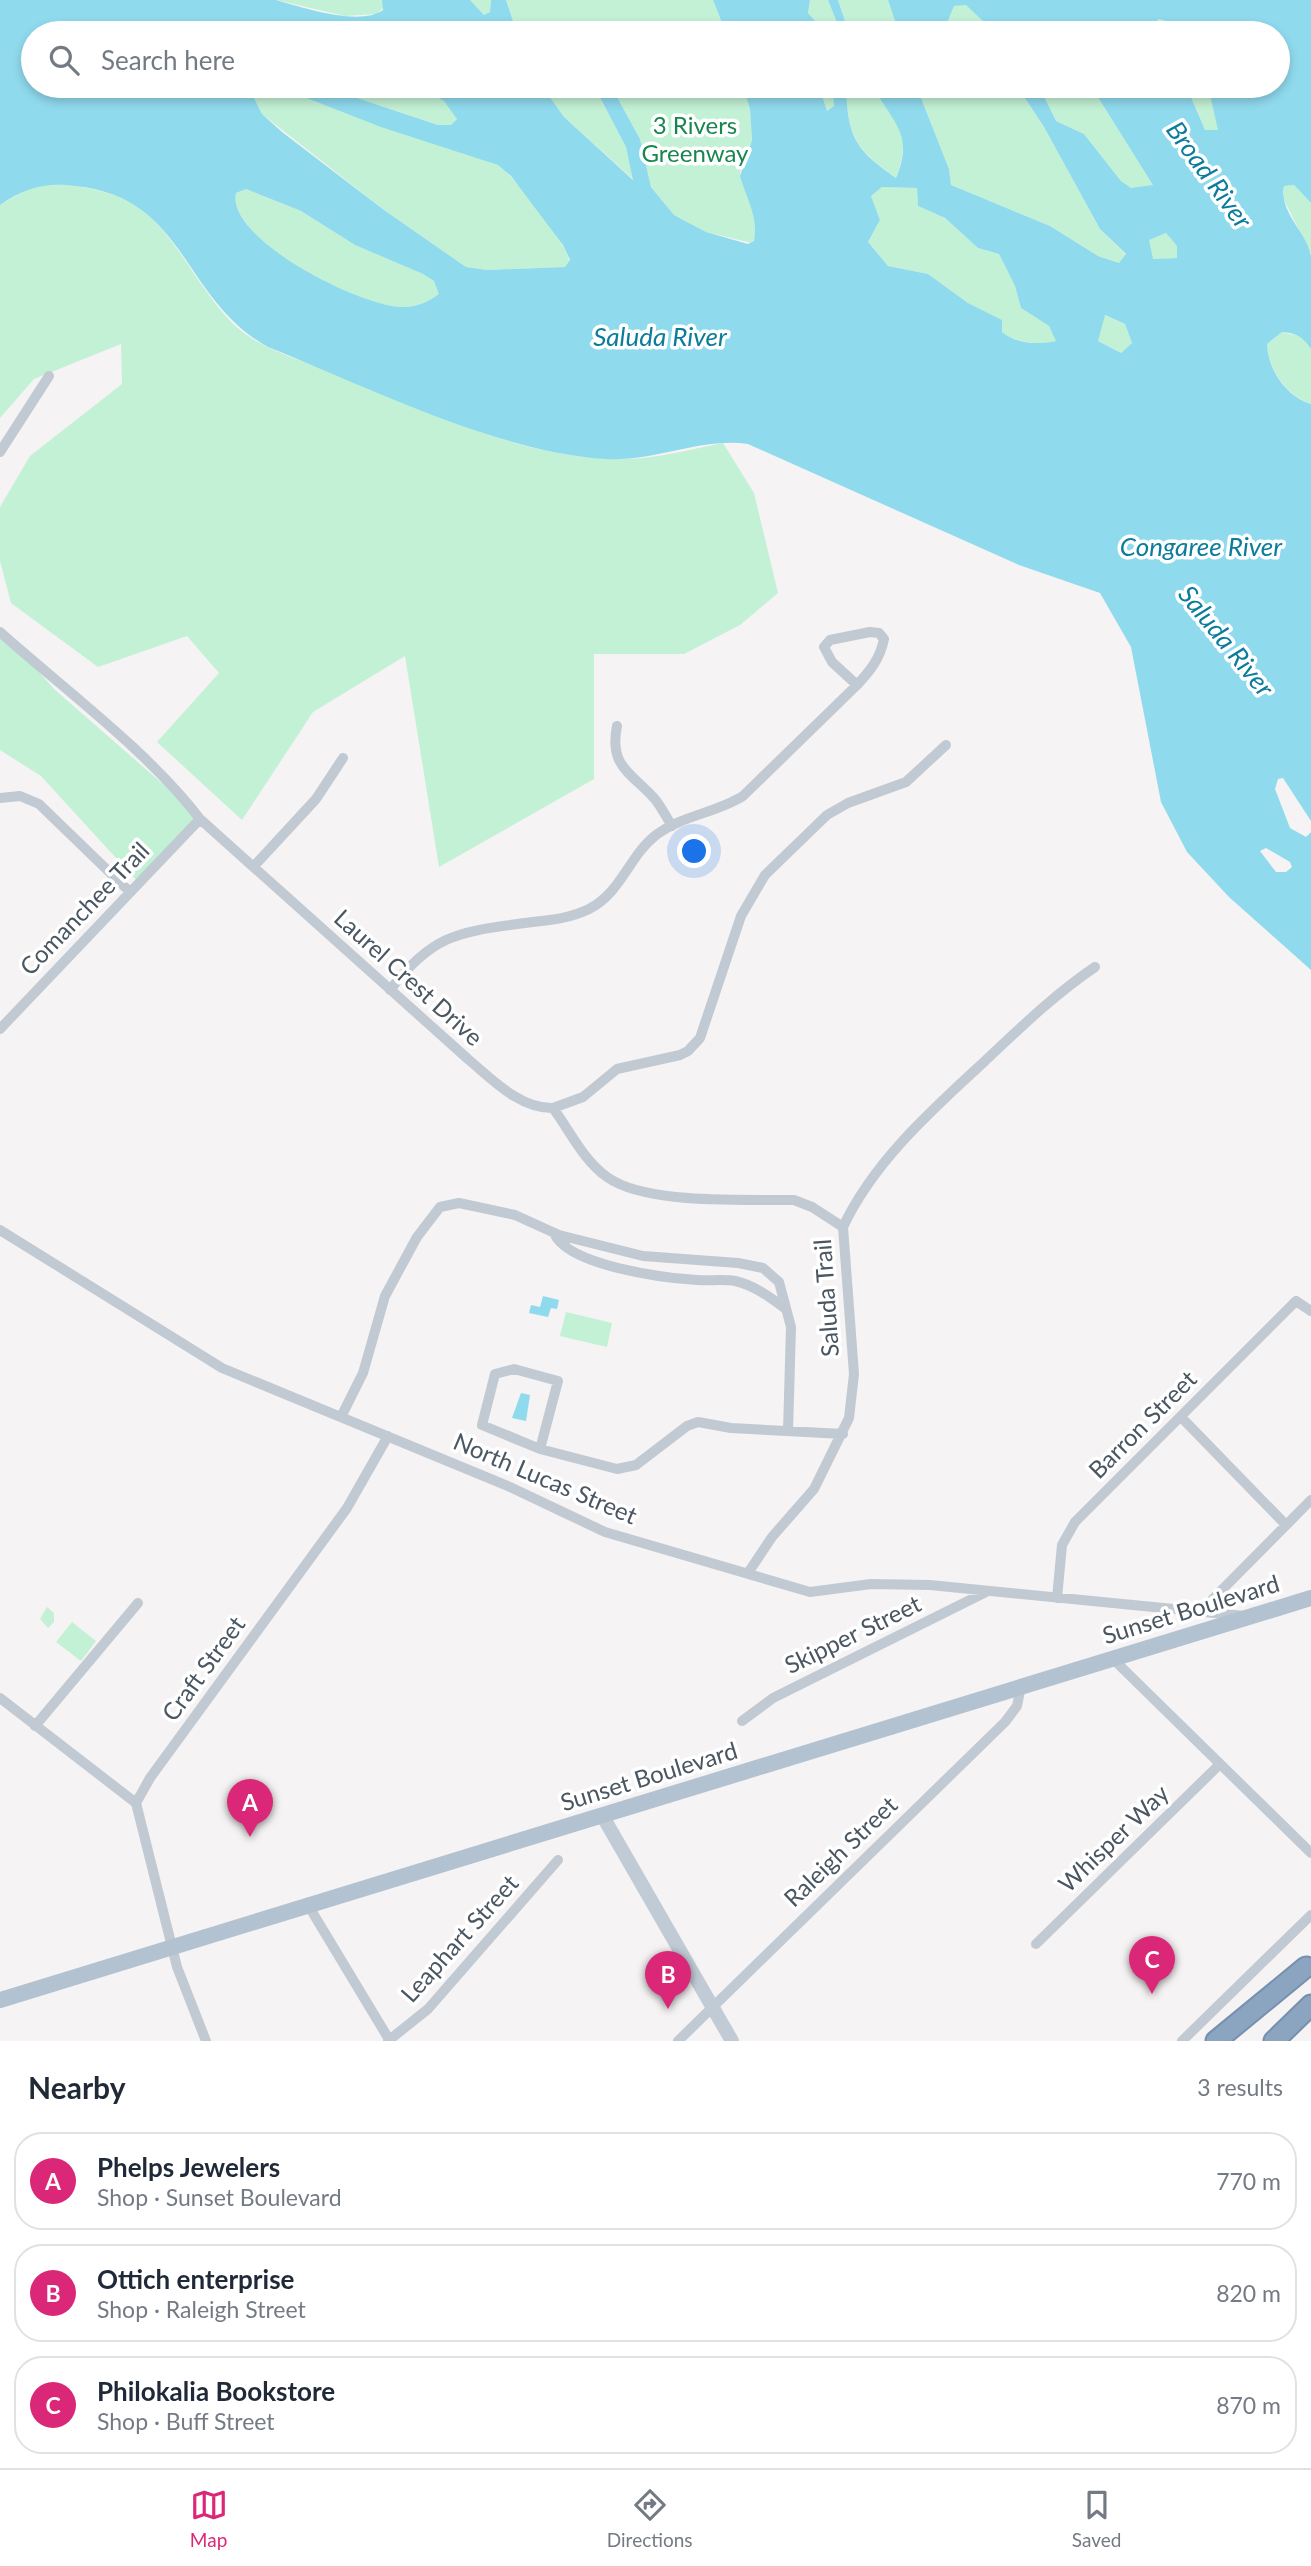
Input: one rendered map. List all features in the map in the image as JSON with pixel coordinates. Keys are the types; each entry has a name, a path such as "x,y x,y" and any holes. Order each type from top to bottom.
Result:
{"highway":[{"path":"1216,2041 1308,1964"},
{"path":"1232,2041 1308,1964"},
{"path":"1274,2041 1311,2004"}],"main road":[{"name":"Sunset Boulevard","path":"0,2000 1311,1598"}],"street":[{"path":"0,452 49,376"},
{"name":"Laurel Crest Drive","path":"0,632 141,755 180,793 200,819 506,1091 533,1105 554,1108"},
{"path":"390,990 417,957 446,938 561,918 594,906 614,889 646,845 672,826 694,815 728,805 750,791 857,685 879,657 884,639 879,633 830,640 824,647 832,662 857,685"},
{"path":"617,726 614,741 617,758 656,800 672,826"},
{"path":"843,1227 812,1207 794,1200 666,1196 616,1182 605,1176 581,1151 554,1108 583,1097 617,1069 688,1051 700,1038 741,916 765,875 827,815 848,803 905,782 946,745"},
{"path":"254,866 316,799 343,758"},
{"path":"0,798 20,796 38,804 131,892"},
{"name":"Comanchee Trail","path":"0,1029 200,819"},
{"name":"Saluda Trail","path":"748,1573 772,1537 814,1489 843,1434 853,1401 843,1227 870,1180 925,1118 1043,1006 1095,967"},
{"path":"341,1417 363,1373 385,1296 433,1213 449,1203 478,1205 524,1219 554,1233 643,1256 738,1263 763,1268 779,1282 791,1327 788,1431"},
{"name":"North Lucas Street","path":"0,1230 222,1368 388,1436 606,1532 810,1592 871,1584 930,1585 1248,1616"},
{"path":"554,1233 558,1243 580,1255 637,1273 735,1281 767,1294 786,1309"},
{"name":"Barron Street","path":"1057,1598 1060,1553 1070,1529 1296,1301 1311,1311"},
{"path":"540,1449 558,1381 514,1369 495,1374 482,1425 540,1449 608,1468 627,1469 687,1426 698,1422 843,1434"},
{"path":"1181,1417 1286,1525"},
{"name":"Craft Street","path":"136,1803 150,1778 346,1508 388,1436"},
{"path":"1202,1610 1311,1500"},
{"name":"Skipper Street","path":"742,1721 773,1698 986,1592"},
{"path":"35,1726 138,1603"},
{"path":"1112,1658 1311,1853"},
{"name":"Raleigh Street","path":"678,2041 1006,1722 1017,1706 1021,1686"},
{"path":"0,1698 136,1803 177,1967 206,2041"},
{"name":"Whisper Way","path":"1036,1944 1220,1764"},
{"path":"602,1815 732,2041"},
{"name":"Leaphart Street","path":"389,2041 428,2009 558,1860"},
{"path":"308,1905 389,2041"},
{"path":"1182,2041 1311,1915"}],"green space":[{"path":"276,0 382,0 384,7 377,14 345,16"},
{"path":"470,0 491,0 490,12 484,15"},
{"path":"506,0 713,0 721,21 513,21"},
{"path":"810,0 828,0 836,21 815,21 808,13"},
{"path":"838,0 888,0 895,21 845,21"},
{"path":"967,4 983,21 948,21 954,6"},
{"path":"254,98 310,98 498,165 540,211 567,254 569,262 565,267 487,270 466,267 384,210 262,114"},
{"path":"357,98 441,98 449,104 457,119 451,125 438,125"},
{"name":"3 Rivers Greenway","path":"551,98 600,98 626,147 634,180 564,117"},
{"name":"3 Rivers Greenway","path":"618,98 747,98 752,140 740,173 757,227 752,243 706,232 674,215 651,187 640,139"},
{"path":"823,98 833,98 834,106 827,111"},
{"path":"847,98 880,98 902,137 903,148 896,178 871,158 856,140"},
{"path":"921,98 1025,98 1044,127 1100,229 1126,255 1119,263 1098,256 1050,226 951,185 949,169"},
{"path":"1045,98 1099,98 1154,185 1131,189 1121,181 1084,134 1056,121"},
{"path":"1191,98 1211,98 1219,130 1205,130"},
{"path":"49,183 103,192 140,208 168,237 225,316 256,341 282,354 351,379 450,421 518,444 589,457 649,457 723,443 754,493 778,593 740,625 684,654 594,654 594,779 439,867 405,656 313,712 242,820 157,742 219,673 187,636 98,667 11,603 0,561 0,507 30,456 122,384 121,344 34,379 0,418 0,205 31,187"},
{"path":"1294,185 1311,203 1311,254 1284,200 1284,186"},
{"path":"882,187 917,188 918,206 945,218 978,248 999,254 1015,286 1021,308 1049,326 1057,341 1035,343 1015,339 1002,332 1001,320 968,303 928,274 888,266 868,242 880,220 871,196"},
{"path":"246,189 301,211 355,245 423,274 434,281 440,294 428,301 405,307 386,305 331,285 275,251 253,231 239,212 236,193"},
{"path":"1166,233 1177,246 1177,258 1152,259 1148,240"},
{"path":"1104,315 1125,324 1132,343 1121,353 1098,341"},
{"path":"1282,332 1303,337 1311,349 1311,404 1286,388 1271,363 1267,344"},
{"path":"0,628 54,689 204,820 138,882 41,776 0,750"},
{"path":"566,1312 612,1323 607,1347 560,1336"},
{"path":"47,1607 54,1613 54,1622 48,1628 40,1619"},
{"path":"72,1622 96,1641 81,1661 56,1642"}],"water":[{"path":"0,0 276,0 315,11 360,17 383,10 382,0 470,0 484,15 490,12 491,0 506,0 513,21 21,21 21,98 254,98 262,114 282,132 384,210 466,267 487,270 565,267 570,260 563,245 511,176 498,165 381,127 307,98 357,98 438,125 451,125 457,119 439,98 551,98 564,117 633,180 626,147 600,98 618,98 640,139 651,187 674,215 706,232 748,244 754,241 755,224 740,176 752,140 747,98 823,98 827,111 834,106 833,98 847,98 849,118 856,140 871,158 896,178 903,149 902,138 880,98 921,98 949,169 951,185 1050,226 1098,256 1119,263 1126,254 1100,229 1044,127 1025,98 1045,98 1056,121 1084,134 1121,181 1131,188 1153,185 1099,98 1191,98 1205,130 1218,130 1211,98 1290,98 1290,21 983,21 966,5 954,6 948,21 895,21 888,0 1311,0 1311,203 1294,185 1284,186 1284,196 1289,214 1311,256 1311,349 1299,336 1282,332 1267,344 1271,363 1280,381 1294,395 1311,404 1311,821 1283,778 1278,779 1275,789 1290,828 1306,837 1311,832 1311,970 1229,897 1187,852 1161,802 1131,647 1100,593 1019,565 748,444 713,444 642,457 606,459 522,445 434,416 268,347 239,327 217,303 162,229 140,209 112,194 75,186 54,185 18,194 0,205","holes":["882,187 917,188 918,206 945,218 978,248 999,254 1015,286 1021,308 1049,326 1056,341 1035,343 1014,339 1002,332 1002,320 968,303 928,274 888,266 868,242 880,220 871,196","246,189 301,211 355,245 423,274 434,281 439,294 423,303 404,307 385,305 331,284 274,250 253,231 239,211 236,193","1166,233 1177,246 1177,258 1153,259 1149,240","1105,315 1125,324 1132,343 1121,353 1098,341","1266,848 1290,862 1292,867 1286,872 1276,872 1260,851"]},
{"path":"713,0 810,0 808,13 815,21 721,21"},
{"path":"828,0 838,0 845,21 836,21"},
{"path":"543,1296 559,1300 557,1309 551,1308 548,1317 529,1313 531,1305 540,1307"},
{"path":"521,1393 530,1395 526,1421 512,1418"}],"place":[{"name":"Phelps Jewelers","path":"250,1837"},
{"name":"Philokalia Bookstore","path":"1152,1994"},
{"name":"Ottich enterprise","path":"668,2009"}],"water label":[{"name":"Broad River","path":"1209,175"},
{"name":"Saluda River","path":"660,337"},
{"name":"Congaree River","path":"1201,547"},
{"name":"Saluda River","path":"1226,641"}]}
